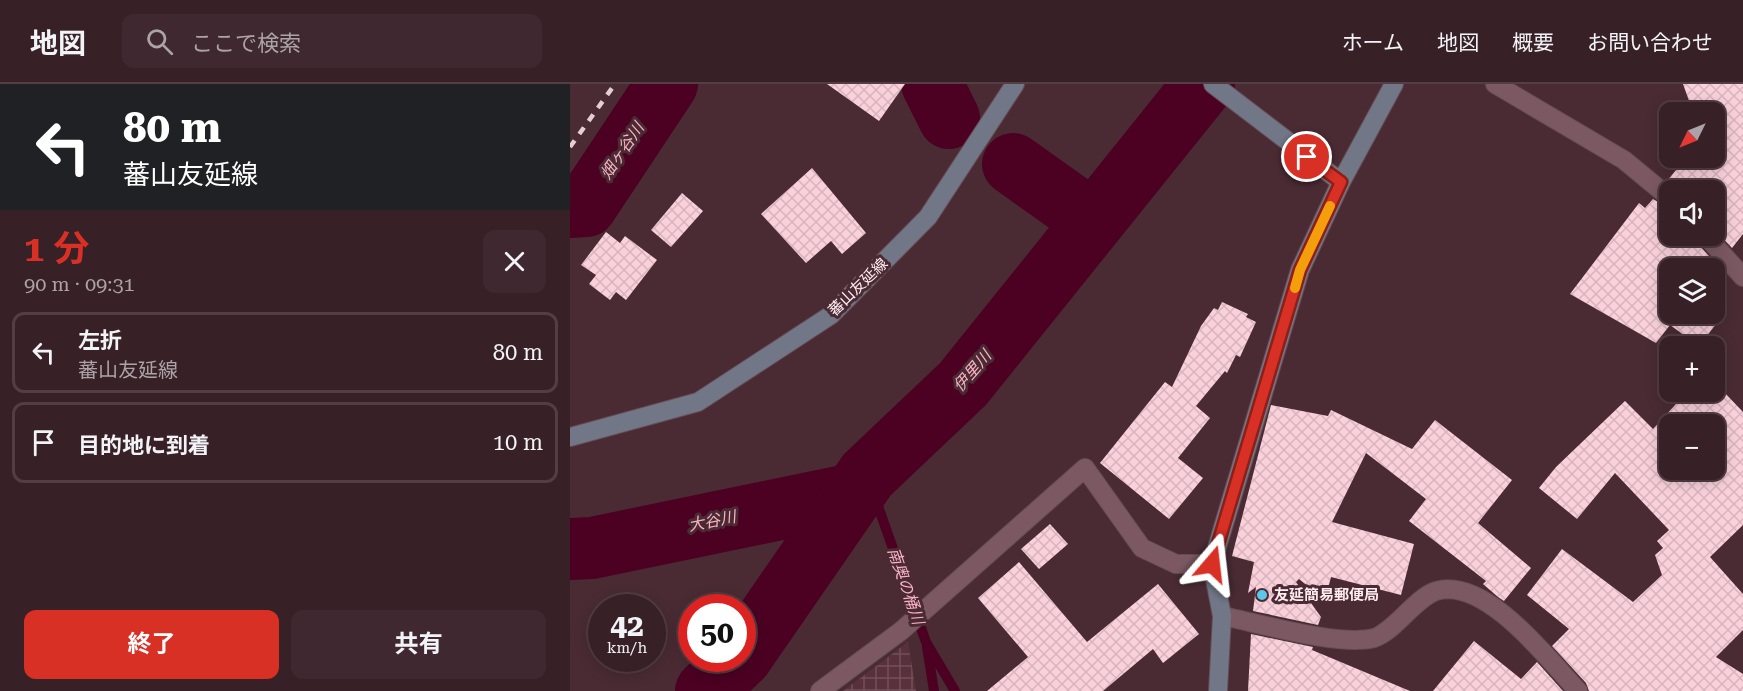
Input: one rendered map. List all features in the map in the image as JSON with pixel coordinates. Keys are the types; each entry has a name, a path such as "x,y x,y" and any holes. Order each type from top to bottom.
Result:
{"main road":[{"name":"蕃山友延線","path":"570,437 698,402 831,315 928,217 1015,84"},
{"path":"1213,84 1341,182"},
{"path":"1218,691 1222,616 1212,564 1300,270 1341,182 1394,84"}],"street":[{"path":"1495,84 1624,160 1659,189"},
{"path":"1715,246 1743,277"},
{"path":"820,691 902,631 1085,468 1142,548 1176,564 1212,564"},
{"path":"1222,616 1341,639 1375,638 1435,591 1469,592 1507,616 1578,691"}],"shaded area":[{"path":"908,642 916,691 843,691"}],"building":[{"path":"827,84 905,84 879,121"},
{"path":"1683,84 1743,84 1743,234 1732,248 1725,241 1725,180 1668,180 1678,168 1725,168 1725,102 1689,102"},
{"path":"812,168 866,233 842,254 831,241 806,263 761,214"},
{"path":"682,193 703,211 671,247 651,230"},
{"path":"1653,199 1659,203 1659,246 1700,246 1711,258 1659,258 1659,324 1716,324 1707,336 1685,336 1670,325 1659,336 1656,343 1570,294 1639,203 1645,208"},
{"path":"606,232 620,243 625,236 657,260 626,300 616,292 610,300 589,284 596,275 581,265"},
{"path":"1222,302 1248,314 1246,317 1256,322 1240,357 1236,355 1227,373 1225,371 1196,406 1210,418 1178,458 1203,478 1169,519 1100,463 1165,382 1172,387 1201,326 1214,308 1218,310"},
{"path":"1725,393 1743,412 1743,525 1710,557 1743,594 1743,630 1716,657 1743,674 1743,691 1589,691 1586,683 1552,646 1569,629 1527,595 1562,549 1633,602 1662,575 1655,555 1663,548 1657,541 1669,530 1615,473 1577,519 1539,488 1556,467 1625,401 1653,429 1659,422 1659,480 1725,480 1725,414 1667,414 1678,402 1725,402"},
{"path":"1271,405 1328,416 1331,410 1412,449 1435,420 1512,480 1478,523 1531,568 1504,601 1498,597 1483,584 1486,581 1409,521 1426,499 1366,453 1332,522 1414,544 1401,595 1331,577 1325,600 1299,579 1296,582 1321,617 1318,625 1253,611 1256,587 1248,593 1254,562 1232,556"},
{"path":"1050,524 1068,544 1039,569 1021,549"},
{"path":"1019,562 1087,642 1158,584 1199,634 1163,663 1153,649 1103,691 987,691 1028,657 978,598"},
{"path":"1251,634 1313,647 1312,650 1410,691 1248,691"},
{"path":"1474,641 1521,679 1537,662 1563,691 1433,691"}],"waterway":[{"name":"畑ヶ谷川","path":"570,207 586,206 667,84"},
{"name":"畑ヶ谷川","path":"932,84 949,118"},
{"name":"伊里川","path":"756,636 867,475 963,384 1204,84"},
{"name":"畑ヶ谷川","path":"1013,164 1093,221"},
{"name":"南奥の桶川","path":"867,475 926,642 955,691"},
{"name":"大谷川","path":"570,549 592,548 853,494"},
{"path":"927,647 934,691"},
{"name":"伊里川","path":"706,691 726,672"}],"railway":[{"path":"570,147 615,84"}],"slow traffic":[{"path":"1295,288 1300,270 1330,206"}],"place":[{"name":"友延簡易郵便局","path":"1262,595"}],"route":[{"path":"1212,564 1300,270 1341,182 1307,157"}]}
